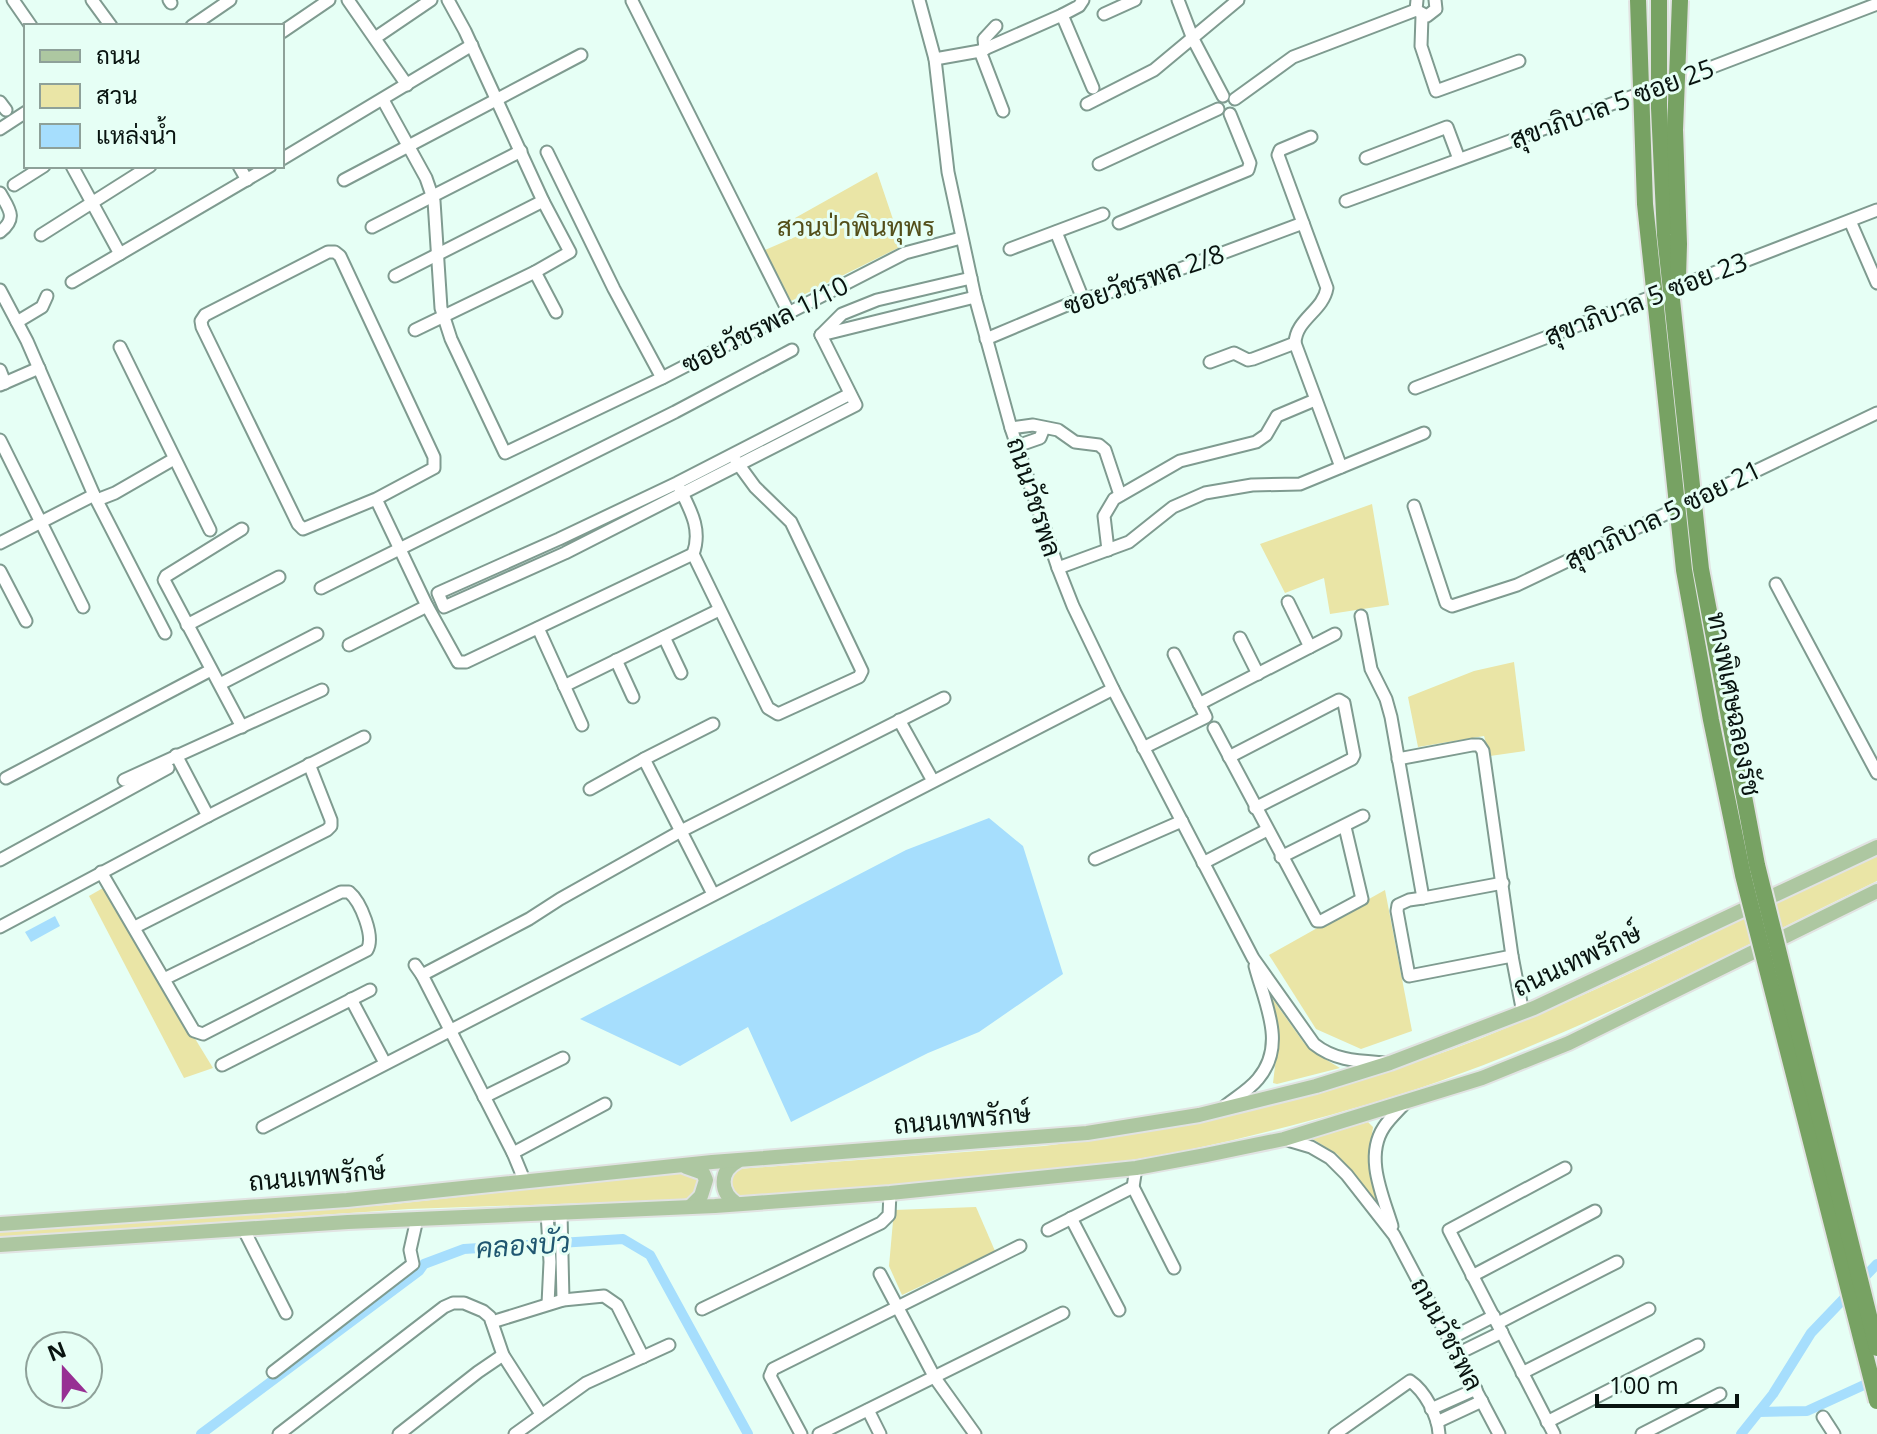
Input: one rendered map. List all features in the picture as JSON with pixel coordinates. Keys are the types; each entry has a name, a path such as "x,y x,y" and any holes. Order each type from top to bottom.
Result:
{"highway":[{"name":"ทางพิเศษฉลองรัช","path":"1638,0 1645,204 1684,570 1743,875 1877,1401"},
{"name":"ทางพิเศษฉลองรัช","path":"1659,0 1659,108 1665,235 1701,569 1757,865 1877,1348"},
{"path":"1676,328 1679,244 1675,130 1680,0"}],"main road":[{"path":"1809,878 1877,838"},
{"name":"ถนนเทพรักษ์","path":"0,1224 347,1200 682,1165 1087,1133 1199,1115 1316,1086 1390,1063 1523,1013 1877,847"},
{"name":"ถนนเทพรักษ์","path":"0,1245 417,1219 737,1204 890,1193 1136,1168 1284,1139 1482,1078 1569,1043 1877,891"},
{"path":"1824,917 1877,902"},
{"path":"737,1204 730,1200 723,1180 731,1165 740,1160"},
{"path":"682,1165 703,1173 706,1180 701,1196 690,1207"}],"street":[{"path":"13,0 30,24"},
{"path":"92,0 110,24"},
{"path":"195,24 230,0"},
{"path":"284,31 329,0"},
{"path":"348,0 407,85"},
{"path":"375,38 431,0"},
{"path":"415,330 570,252 448,0"},
{"name":"ถนนวัชรพล","path":"919,0 935,59 948,172 975,297 1011,428 1073,606 1253,958 1314,1044 1346,1060 1390,1063"},
{"path":"935,59 982,50 1062,15 1079,6 1083,0"},
{"path":"1104,14 1135,0"},
{"path":"1178,0 1193,39 1223,96"},
{"path":"1087,104 1135,82 1193,39 1238,0"},
{"path":"1235,99 1293,57 1418,9 1434,13 1437,0"},
{"path":"632,1 789,313"},
{"name":"สุขาภิบาล 5 ซอย 25","path":"1346,201 1877,4"},
{"path":"1418,9 1421,46 1436,91 1519,61"},
{"path":"1062,15 1093,88"},
{"path":"996,26 984,39 982,50 1003,111"},
{"path":"284,158 472,45"},
{"path":"344,180 581,55"},
{"path":"1223,96 1235,99 1236,109 1230,114 1223,114 1218,109 1218,101 1223,96"},
{"path":"383,100 432,196 444,316"},
{"path":"1099,164 1218,109"},
{"path":"0,129 24,113"},
{"path":"1119,223 1248,170 1250,163 1230,114"},
{"path":"1366,158 1447,127 1459,159"},
{"path":"1311,137 1280,150 1278,155 1327,288 1323,300 1299,326 1295,343 1341,467"},
{"path":"372,227 521,151"},
{"path":"547,152 614,289 662,378"},
{"path":"14,185 41,168"},
{"path":"73,168 120,254"},
{"path":"41,235 147,168"},
{"path":"240,168 247,180"},
{"path":"72,282 267,168"},
{"path":"0,193 11,218 10,224 0,232"},
{"path":"395,276 543,201"},
{"name":"สุขาภิบาล 5 ซอย 23","path":"1415,388 1877,210"},
{"path":"1010,249 1103,214"},
{"path":"1850,221 1877,283"},
{"name":"ซอยวัชรพล 2/8","path":"986,339 1083,299 1145,282 1303,223"},
{"path":"1056,232 1083,299"},
{"name":"ซอยวัชรพล 1/10","path":"444,316 451,339 505,453 662,378 905,253 961,238"},
{"path":"328,252 340,256 436,462 434,468 376,499 303,529 202,327 201,321 205,315 328,252"},
{"path":"535,272 556,312"},
{"path":"821,335 842,314 877,300 971,278"},
{"path":"0,290 39,368 95,498 165,633"},
{"path":"17,322 42,307 47,296"},
{"path":"821,335 975,297"},
{"path":"821,335 856,405 565,553 444,607 438,593 677,483 850,394"},
{"path":"1210,362 1234,353 1248,360 1253,359 1295,343"},
{"path":"120,347 210,530"},
{"path":"321,588 675,412 792,350"},
{"path":"0,370 3,384 39,368"},
{"path":"1108,550 1104,513 1111,501 1180,461 1256,442 1266,435 1279,414 1315,400"},
{"name":"สุขาภิบาล 5 ซอย 21","path":"1414,506 1446,603 1452,606 1517,585 1877,413"},
{"path":"1011,428 1029,424 1058,430 1075,442 1093,442 1102,446 1120,495"},
{"path":"1017,446 1040,438 1044,428"},
{"path":"1058,568 1129,542 1173,507 1205,493 1252,485 1300,484 1424,433"},
{"path":"0,440 83,607"},
{"path":"693,554 772,713 778,714 862,675 791,522 738,466 732,453"},
{"path":"0,543 95,498 115,493 174,459"},
{"path":"376,499 427,606 458,662 466,662 693,554 699,539 694,517 677,483"},
{"path":"242,529 166,576 167,588 242,727"},
{"path":"559,539 565,553"},
{"path":"0,571 26,621"},
{"path":"187,625 279,577"},
{"path":"1776,584 1877,773"},
{"path":"1288,602 1310,647"},
{"path":"349,645 427,606"},
{"path":"564,686 719,610"},
{"path":"1361,616 1371,669 1386,699 1423,898"},
{"path":"538,628 582,725"},
{"path":"220,684 317,634"},
{"path":"1199,704 1335,634"},
{"path":"664,637 681,673"},
{"path":"1240,638 1258,674"},
{"path":"1143,748 1206,717 1174,654"},
{"path":"616,660 633,697"},
{"path":"6,778 211,670"},
{"path":"263,1127 1113,689"},
{"path":"124,780 322,690"},
{"path":"525,1182 419,970 529,919 681,831 944,698"},
{"path":"1229,757 1339,700 1344,703 1354,755 1352,759 1255,808"},
{"path":"899,720 933,781"},
{"path":"590,789 713,724"},
{"path":"1214,728 1314,919 1321,921 1360,902 1362,896 1345,827"},
{"path":"0,927 364,737"},
{"path":"1398,759 1479,745 1486,764 1512,956 1523,1013"},
{"path":"176,755 208,816"},
{"path":"644,759 713,894"},
{"path":"135,927 327,830 331,820 309,764"},
{"path":"0,860 168,768"},
{"path":"1281,857 1363,816"},
{"path":"1095,859 1182,821"},
{"path":"1203,863 1267,830"},
{"path":"101,872 194,1031 203,1034 367,950 371,939 356,897 349,892 341,892 164,979"},
{"path":"1503,883 1409,900 1398,905 1397,911 1409,976 1512,956"},
{"name":"ถนนวัชรพล","path":"1222,1109 1257,1080 1274,1048 1272,1027 1253,958"},
{"path":"222,1065 370,990"},
{"path":"351,999 385,1063"},
{"path":"484,1097 563,1058"},
{"name":"ถนนวัชรพล","path":"1394,1235 1375,1171 1377,1142 1384,1127 1405,1103"},
{"path":"513,1153 605,1104"},
{"name":"ถนนวัชรพล","path":"1284,1139 1311,1147 1330,1158 1394,1235 1499,1434"},
{"path":"1136,1168 1133,1187 1174,1268"},
{"path":"1554,1434 1450,1228 1565,1168"},
{"path":"1048,1230 1133,1187"},
{"path":"702,1309 881,1223 889,1215 890,1193"},
{"path":"1472,1276 1595,1211"},
{"path":"554,1213 562,1232 563,1300"},
{"path":"548,1304 548,1233 554,1213"},
{"path":"1071,1218 1119,1310"},
{"path":"273,1372 413,1264 410,1250 417,1219"},
{"path":"244,1230 286,1313"},
{"path":"801,1434 770,1376 771,1372 1020,1246"},
{"path":"1457,1354 1498,1324 1617,1262"},
{"path":"880,1274 935,1378 975,1434"},
{"path":"492,1322 563,1300 604,1296 614,1301 643,1357"},
{"path":"279,1434 453,1303 474,1307 490,1317 503,1355 541,1414"},
{"path":"1522,1373 1649,1309"},
{"path":"819,1434 1063,1313"},
{"path":"1449,1339 1498,1324"},
{"path":"515,1434 586,1383 669,1345"},
{"path":"1547,1422 1698,1345"},
{"path":"399,1434 503,1355"},
{"path":"1335,1434 1410,1381 1418,1387 1438,1428 1482,1401"},
{"path":"1431,1409 1476,1389"},
{"path":"1642,1434 1720,1394"},
{"path":"868,1410 880,1434"},
{"path":"1823,1417 1834,1434"}],"green space":[{"name":"สวนป่าพินทุพร","path":"877,172 902,246 791,301 765,250 802,234 795,218"},
{"path":"1372,504 1389,605 1330,614 1324,578 1285,593 1260,544"},
{"path":"1514,662 1525,751 1490,756 1484,736 1418,747 1408,697 1474,671"},
{"path":"1877,852 1877,881 1684,976 1487,1064 1351,1109 1231,1140 1110,1163 877,1186 737,1197 730,1194 727,1178 737,1169 1044,1146 1104,1138 1223,1116 1340,1086 1455,1048 1558,1006"},
{"path":"103,888 213,1068 184,1078 89,896"},
{"path":"1385,890 1412,1031 1361,1049 1316,1029 1269,955"},
{"path":"1267,991 1304,1043 1340,1068 1273,1083 1278,1041"},
{"path":"1368,1122 1373,1127 1369,1157 1377,1202 1337,1154 1311,1138"},
{"path":"687,1172 700,1180 699,1193 691,1198 676,1200 409,1209 0,1237 0,1232 385,1205"},
{"path":"976,1207 995,1251 902,1295 889,1266 894,1210"}],"water":[{"path":"989,818 1023,846 1063,974 979,1032 928,1053 791,1122 748,1027 680,1066 580,1019 906,850"},
{"path":"55,916 60,926 31,942 25,932"}],"waterway":[{"name":"คลองบัว","path":"201,1434 419,1271 424,1264 464,1249 623,1239 650,1255 748,1434"},
{"path":"1741,1434 1773,1394 1811,1333 1877,1264"},
{"path":"1759,1412 1807,1411 1875,1380"}]}
